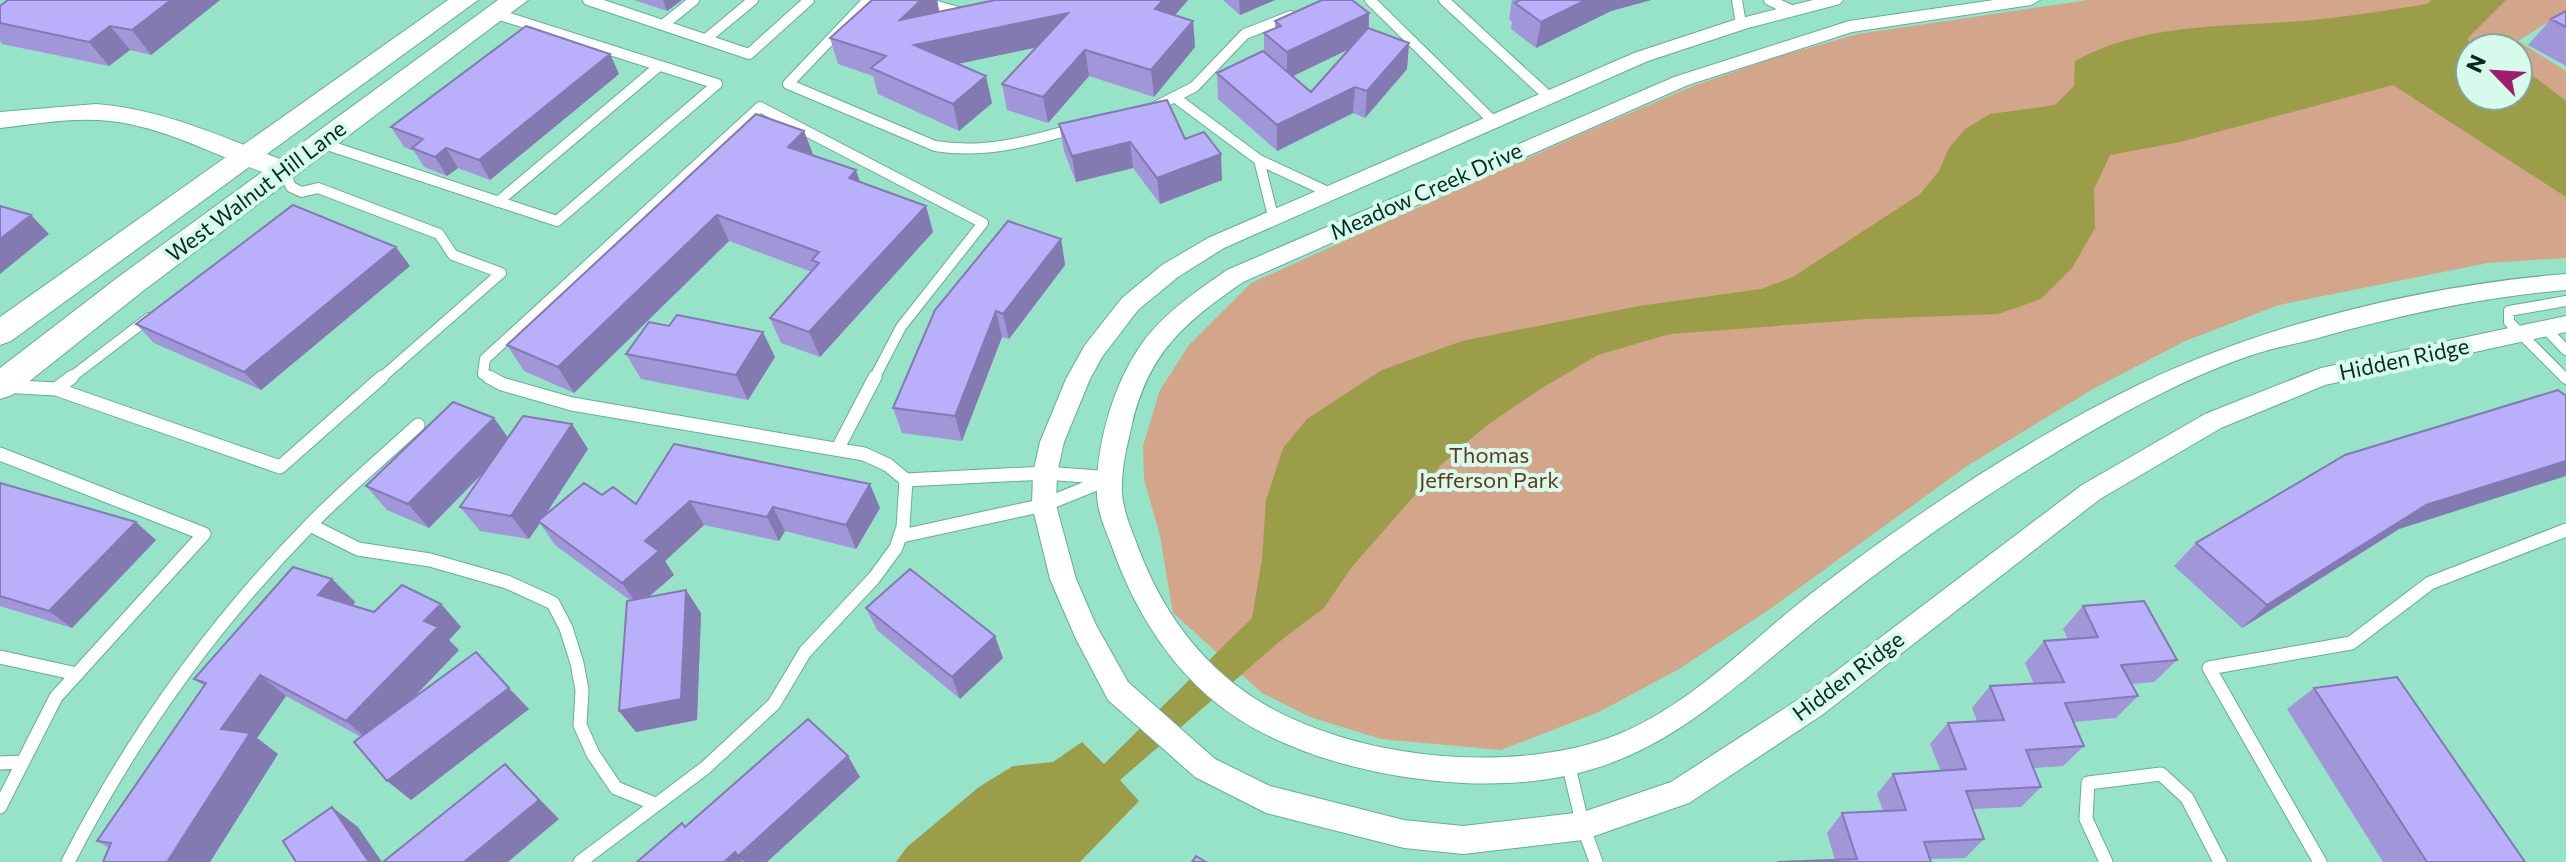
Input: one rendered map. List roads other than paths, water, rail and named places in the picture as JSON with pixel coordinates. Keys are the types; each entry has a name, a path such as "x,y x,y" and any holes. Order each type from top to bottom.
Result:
{"main road":[{"name":"West Walnut Hill Lane","path":"0,333 465,0"},
{"name":"West Walnut Hill Lane","path":"0,386 284,170 506,7"}],"street":[{"name":"Meadow Creek Drive","path":"1118,691 1085,631 1063,579 1044,505 1045,473 1052,442 1078,379 1093,351 1130,304 1188,259 1273,216 1548,96 1641,57 1741,24 1834,0"},
{"name":"Meadow Creek Drive","path":"1568,763 1504,771 1404,764 1316,741 1251,712 1207,679 1151,609 1129,563 1110,500 1113,449 1128,393 1151,348 1190,308 1235,276 1681,81 1849,27 2029,0"},
{"path":"0,120 81,112 111,113 148,122 284,170"},
{"path":"1568,763 1606,752 1675,719 1834,591 2011,467 2117,406 2239,350 2377,313 2498,289 2566,282"},
{"name":"Hidden Ridge","path":"1118,691 1205,768 1266,799 1404,834 1463,840 1583,826 1679,793 1812,706 2091,492 2213,421 2321,377 2544,329"}],"lane":[{"path":"588,0 749,54 809,0"},
{"path":"663,25 694,0"},
{"path":"706,39 753,0"},
{"path":"868,0 788,84 951,150 973,151 1016,144 1090,125"},
{"path":"915,0 973,16"},
{"path":"1370,0 1493,121"},
{"path":"1444,0 1548,96"},
{"path":"1737,0 1741,24"},
{"path":"1769,0 1791,10"},
{"path":"321,143 557,221 717,84 659,66 506,7"},
{"path":"1135,113 1177,99 1209,75 1240,37 1258,27 1299,14"},
{"path":"498,202 659,66"},
{"path":"1177,99 1259,160 1330,193"},
{"path":"838,448 901,327 983,223 760,107 485,359 483,374 540,397 838,448 864,454 888,465 906,480 1045,473 1112,478"},
{"path":"1259,160 1273,216"},
{"path":"0,386 56,389 280,467 501,273 453,255 439,234 318,188 302,192 291,187 284,170"},
{"path":"293,208 318,188"},
{"path":"2566,301 2509,311 2509,322 2544,329 2566,350"},
{"path":"56,389 156,313"},
{"path":"2544,329 2566,379"},
{"path":"68,862 95,806 150,719 229,615 310,525 418,425"},
{"path":"0,454 204,534 56,697 0,807"},
{"path":"902,536 1044,505 1112,478"},
{"path":"580,862 655,804 711,766 777,701 805,652 887,560 902,536 906,480"},
{"path":"310,525 358,549 442,564 507,582 553,603 566,628 577,663 582,690 580,725 593,754 616,788 655,804"},
{"path":"2320,862 2209,668 2351,643 2430,583 2566,530"},
{"path":"0,657 77,674"},
{"path":"0,763 23,762"},
{"path":"1568,763 1583,826 1596,862"},
{"path":"2106,862 2086,819 2088,783 2161,774 2187,798 2220,862"}],"park label":[{"name":"Thomas Jefferson Park","path":"1489,468"}]}
